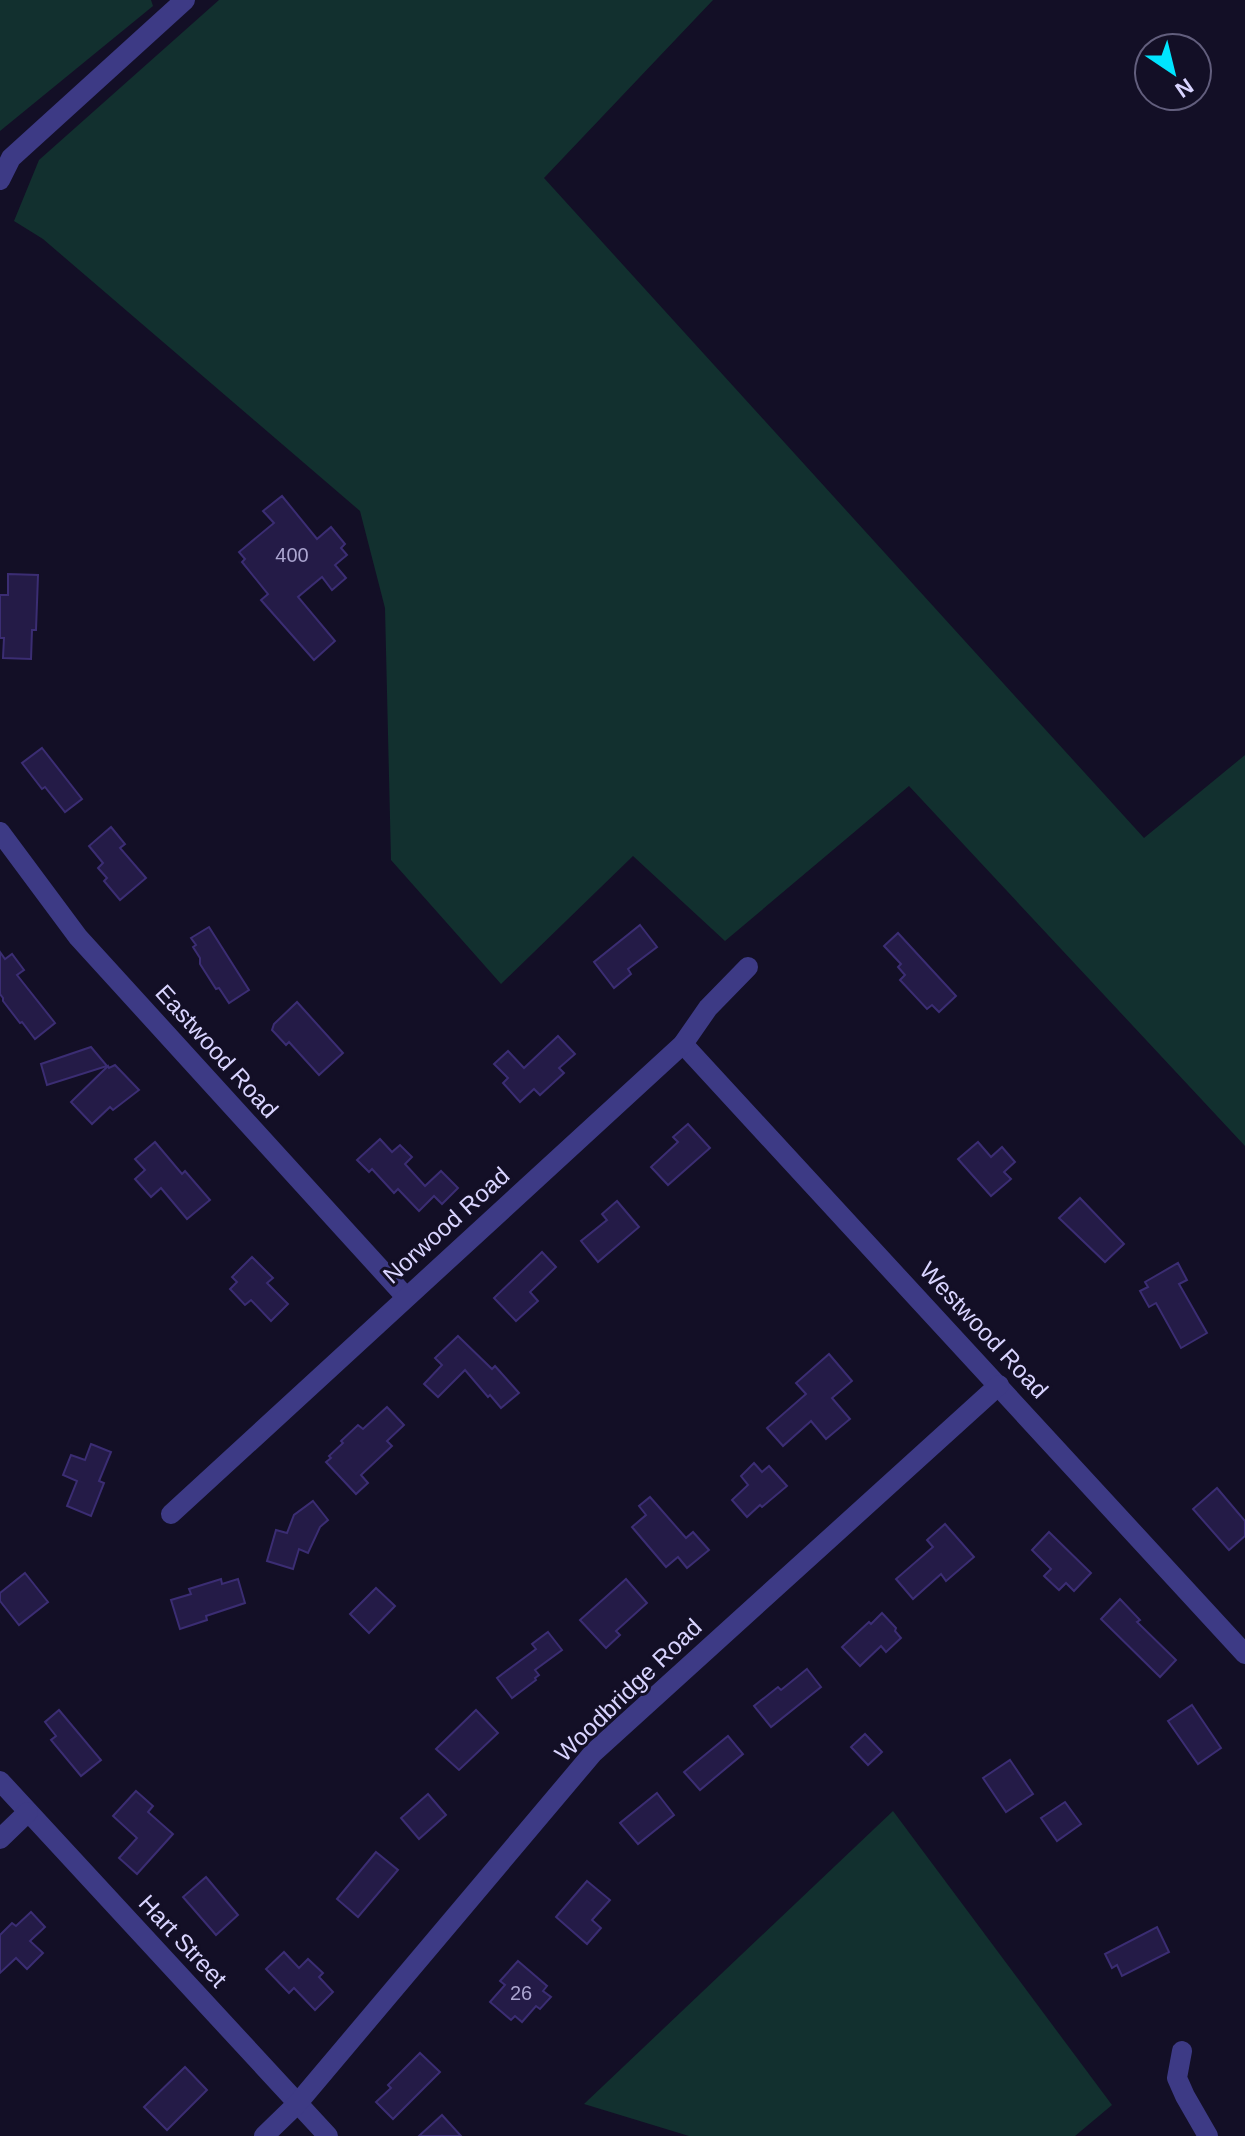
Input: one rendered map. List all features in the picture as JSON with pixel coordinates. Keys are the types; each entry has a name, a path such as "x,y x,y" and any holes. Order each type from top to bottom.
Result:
{"street":[{"path":"0,180 11,158 185,0"},
{"name":"Eastwood Road","path":"0,832 78,937 406,1297"},
{"name":"Norwood Road","path":"171,1514 683,1044 708,1008 748,967"},
{"name":"Westwood Road","path":"683,1044 1245,1654"},
{"name":"Woodbridge Road","path":"264,2136 297,2104 593,1753 999,1385"},
{"name":"Hart Street","path":"0,1781 328,2136"},
{"path":"0,1839 28,1812"},
{"path":"1182,2051 1177,2078 1208,2136"}],"green space":[{"path":"0,0 151,0 153,6 0,131"},
{"path":"219,0 713,0 544,178 1144,838 1245,755 1245,1146 909,786 725,941 633,856 501,984 391,860 385,608 360,511 43,239 14,221 39,160"},
{"path":"893,1811 1112,2105 1075,2136 689,2136 584,2104"}],"building":[{"path":"282,496 317,539 331,527 345,544 341,548 347,555 335,565 346,578 332,590 322,577 298,597 335,641 314,660 261,600 268,594 242,562 245,559 239,552 274,523 263,511"},
{"path":"8,574 38,575 36,630 32,630 31,659 3,658 0,595 8,595"},
{"path":"42,748 82,799 65,812 22,763"},
{"path":"111,827 125,844 120,848 146,878 120,900 104,881 107,878 98,868 103,863 89,846"},
{"path":"640,925 657,947 628,969 631,974 614,988 594,962"},
{"path":"209,927 249,990 229,1003 219,988 216,989 193,947 196,945 191,938"},
{"path":"898,933 956,996 939,1012 932,1005 927,1009 900,980 905,975 898,967 901,964 884,946"},
{"path":"0,952 5,959 12,954 24,970 17,975 55,1023 35,1039 0,994"},
{"path":"297,1002 343,1053 319,1075 289,1042 286,1045 272,1030 274,1024"},
{"path":"558,1036 575,1054 559,1068 564,1073 540,1095 534,1089 520,1102 503,1083 508,1078 494,1064 508,1051 524,1068"},
{"path":"91,1047 107,1066 47,1085 41,1064"},
{"path":"115,1065 139,1090 113,1110 110,1107 92,1124 71,1102 108,1066"},
{"path":"688,1124 710,1148 668,1185 651,1167 678,1142 673,1137"},
{"path":"380,1139 392,1152 400,1145 412,1157 405,1164 425,1186 441,1171 458,1188 442,1204 434,1196 419,1211 398,1189 394,1193 372,1169 369,1172 357,1160"},
{"path":"155,1142 182,1174 185,1171 210,1200 187,1219 161,1188 151,1197 135,1179 145,1170 135,1159"},
{"path":"978,1142 991,1157 1002,1147 1015,1162 1004,1172 1011,1179 991,1196 958,1159"},
{"path":"1080,1198 1124,1244 1105,1262 1059,1218"},
{"path":"617,1201 639,1227 598,1262 581,1241 607,1220 602,1214"},
{"path":"542,1252 556,1267 530,1292 538,1301 516,1321 494,1298"},
{"path":"252,1257 273,1278 267,1283 288,1304 271,1321 251,1300 245,1305 230,1289 237,1282 232,1277"},
{"path":"1178,1263 1187,1280 1179,1284 1207,1333 1181,1348 1156,1303 1149,1307 1140,1291 1148,1287 1145,1282"},
{"path":"458,1336 492,1369 495,1366 519,1393 501,1408 465,1370 438,1397 424,1384 442,1365 435,1358"},
{"path":"829,1354 852,1381 832,1398 850,1419 826,1439 811,1421 783,1446 767,1428 806,1394 796,1383"},
{"path":"387,1407 404,1425 387,1441 392,1446 361,1475 368,1483 356,1494 326,1462 358,1425 363,1429"},
{"path":"91,1444 111,1452 99,1481 104,1483 91,1516 67,1506 77,1481 63,1475 71,1455 85,1460"},
{"path":"754,1463 762,1472 769,1466 787,1486 747,1517 732,1500 748,1485 741,1476"},
{"path":"1217,1488 1245,1521 1245,1536 1229,1550 1193,1509"},
{"path":"650,1497 686,1538 693,1532 709,1550 687,1568 678,1557 666,1567 632,1527 646,1515 639,1506"},
{"path":"313,1501 328,1520 320,1527 308,1553 299,1549 293,1569 267,1561 276,1530 287,1533 294,1515"},
{"path":"945,1524 974,1557 946,1581 941,1574 913,1599 896,1579 933,1547 927,1540"},
{"path":"1049,1532 1091,1573 1074,1591 1066,1583 1059,1590 1044,1576 1051,1569 1032,1550"},
{"path":"25,1573 48,1602 19,1625 0,1601 0,1593"},
{"path":"221,1579 222,1584 238,1579 245,1603 206,1616 207,1620 180,1629 171,1600 191,1594 189,1589"},
{"path":"626,1579 647,1603 616,1631 620,1635 606,1648 580,1620"},
{"path":"376,1588 395,1606 369,1633 350,1614"},
{"path":"1120,1599 1140,1620 1137,1622 1176,1660 1160,1677 1101,1619"},
{"path":"882,1613 901,1638 886,1652 881,1646 860,1666 842,1647"},
{"path":"548,1632 562,1650 535,1670 539,1675 536,1680 512,1698 497,1678 536,1649 532,1644"},
{"path":"807,1669 821,1687 771,1727 754,1706"},
{"path":"1192,1705 1221,1748 1198,1764 1168,1721"},
{"path":"59,1710 101,1760 81,1776 51,1740 56,1736 45,1722"},
{"path":"476,1710 498,1733 459,1770 436,1749"},
{"path":"865,1734 882,1752 868,1765 851,1747"},
{"path":"728,1736 743,1754 700,1790 684,1772"},
{"path":"1010,1760 1033,1794 1006,1812 983,1778"},
{"path":"136,1791 153,1806 148,1812 173,1834 137,1874 119,1858 137,1838 113,1816"},
{"path":"657,1793 674,1815 638,1844 620,1823"},
{"path":"428,1794 446,1815 419,1839 401,1818"},
{"path":"1065,1802 1081,1824 1057,1841 1041,1818"},
{"path":"376,1852 398,1870 358,1917 337,1899"},
{"path":"206,1877 238,1915 216,1935 183,1897"},
{"path":"587,1881 610,1900 592,1920 601,1928 587,1944 556,1917"},
{"path":"31,1912 45,1927 30,1941 43,1953 27,1969 16,1958 0,1973 0,1935 12,1923 16,1926"},
{"path":"1157,1927 1169,1952 1122,1976 1117,1965 1112,1968 1105,1954"},
{"path":"284,1952 299,1968 308,1959 323,1973 319,1977 333,1992 315,2010 294,1988 289,1993 266,1969"},
{"path":"518,1961 547,1986 543,1991 551,1997 540,2009 536,2006 522,2022 515,2016 511,2020 490,2002 505,1985 500,1981"},
{"path":"420,2053 440,2072 393,2119 376,2102 391,2088 388,2085"},
{"path":"185,2067 207,2090 167,2130 144,2107"},
{"path":"442,2115 461,2136 419,2136"}]}
